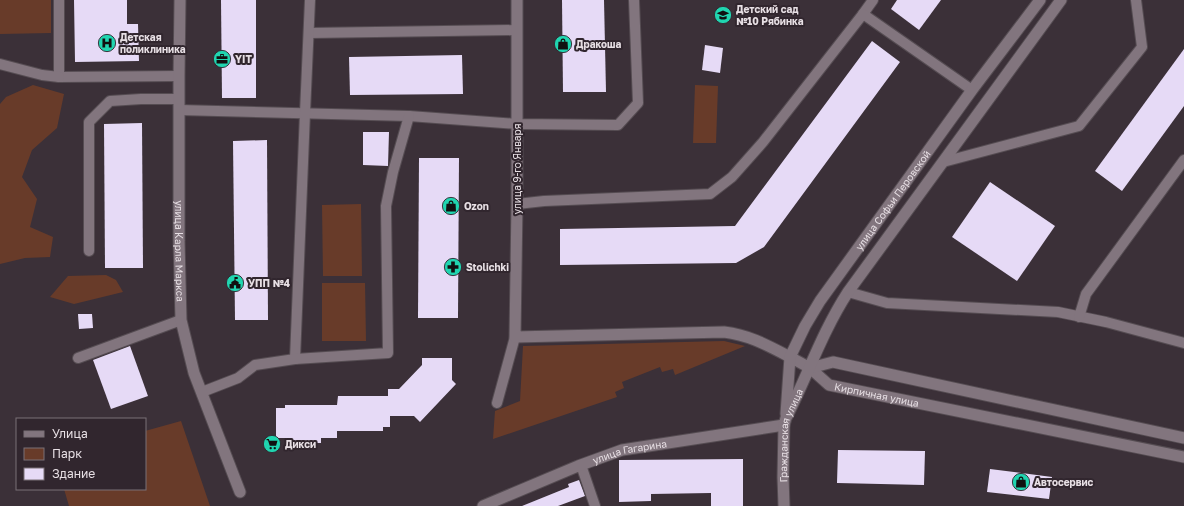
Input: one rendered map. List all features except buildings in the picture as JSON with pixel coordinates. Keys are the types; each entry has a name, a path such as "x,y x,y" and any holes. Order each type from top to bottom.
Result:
{"street":[{"name":"улица Карла Маркса","path":"180,0 179,241 181,320 194,373 240,492"},
{"name":"улица 9-го Января","path":"515,337 517,204 517,0"},
{"name":"улица Софьи Перовской","path":"785,422 790,357 805,326 820,301 972,90 1040,0"},
{"name":"улица Софьи Перовской","path":"810,368 824,334 848,292 1061,0"},
{"name":"Кирпичная улица","path":"515,337 724,332 739,334 766,344 810,368 829,385 1184,457"},
{"path":"810,368 833,362 1184,438"},
{"name":"Гражданская улица","path":"784,506 783,477 785,422 810,368"},
{"name":"улица Гагарина","path":"483,506 581,465 622,450 785,422"}],"lane":[{"path":"59,0 59,77"},
{"path":"295,359 310,0"},
{"path":"89,251 89,122 110,102 141,98 179,104 305,113 409,116 517,124 618,125 638,103 634,0"},
{"path":"517,204 544,201 710,194 732,178 763,142 873,0"},
{"path":"943,162 1079,126 1142,47 1136,0"},
{"path":"863,14 972,90"},
{"path":"309,34 517,30"},
{"path":"0,64 42,75 59,77 179,76"},
{"path":"202,392 238,378 255,365 295,359 388,353 386,206 393,172 409,116"},
{"path":"1079,317 1086,294 1184,160"},
{"path":"848,292 886,303 1058,312 1106,322 1184,343"},
{"path":"78,358 181,320"},
{"path":"497,403 515,337"},
{"path":"581,465 595,506"}],"green space":[{"path":"0,0 51,0 51,33 0,34"},
{"path":"33,85 64,94 57,128 32,150 22,177 37,199 30,227 53,237 50,257 25,258 0,264 0,104 6,97"},
{"path":"695,85 718,86 716,143 693,143"},
{"path":"361,204 362,276 323,276 322,205"},
{"path":"106,275 116,280 123,292 74,304 50,297 68,276"},
{"path":"322,283 365,283 366,341 322,341"},
{"path":"724,341 745,346 675,375 673,369 662,372 660,367 622,382 624,388 615,392 617,397 493,439 495,411 520,401 523,346"},
{"path":"181,421 210,506 69,506 64,490 146,490 146,431"}],"place":[{"name":"Детский сад №10 Рябинка","path":"723,15"},
{"name":"Детская поликлиника","path":"107,43"},
{"name":"Дракоша","path":"563,44"},
{"name":"YIT","path":"222,59"},
{"name":"Ozon","path":"451,206"},
{"name":"Stolichki","path":"453,267"},
{"name":"УПП №4","path":"235,283"},
{"name":"Дикси","path":"272,444"},
{"name":"Автосервис","path":"1021,482"}]}
